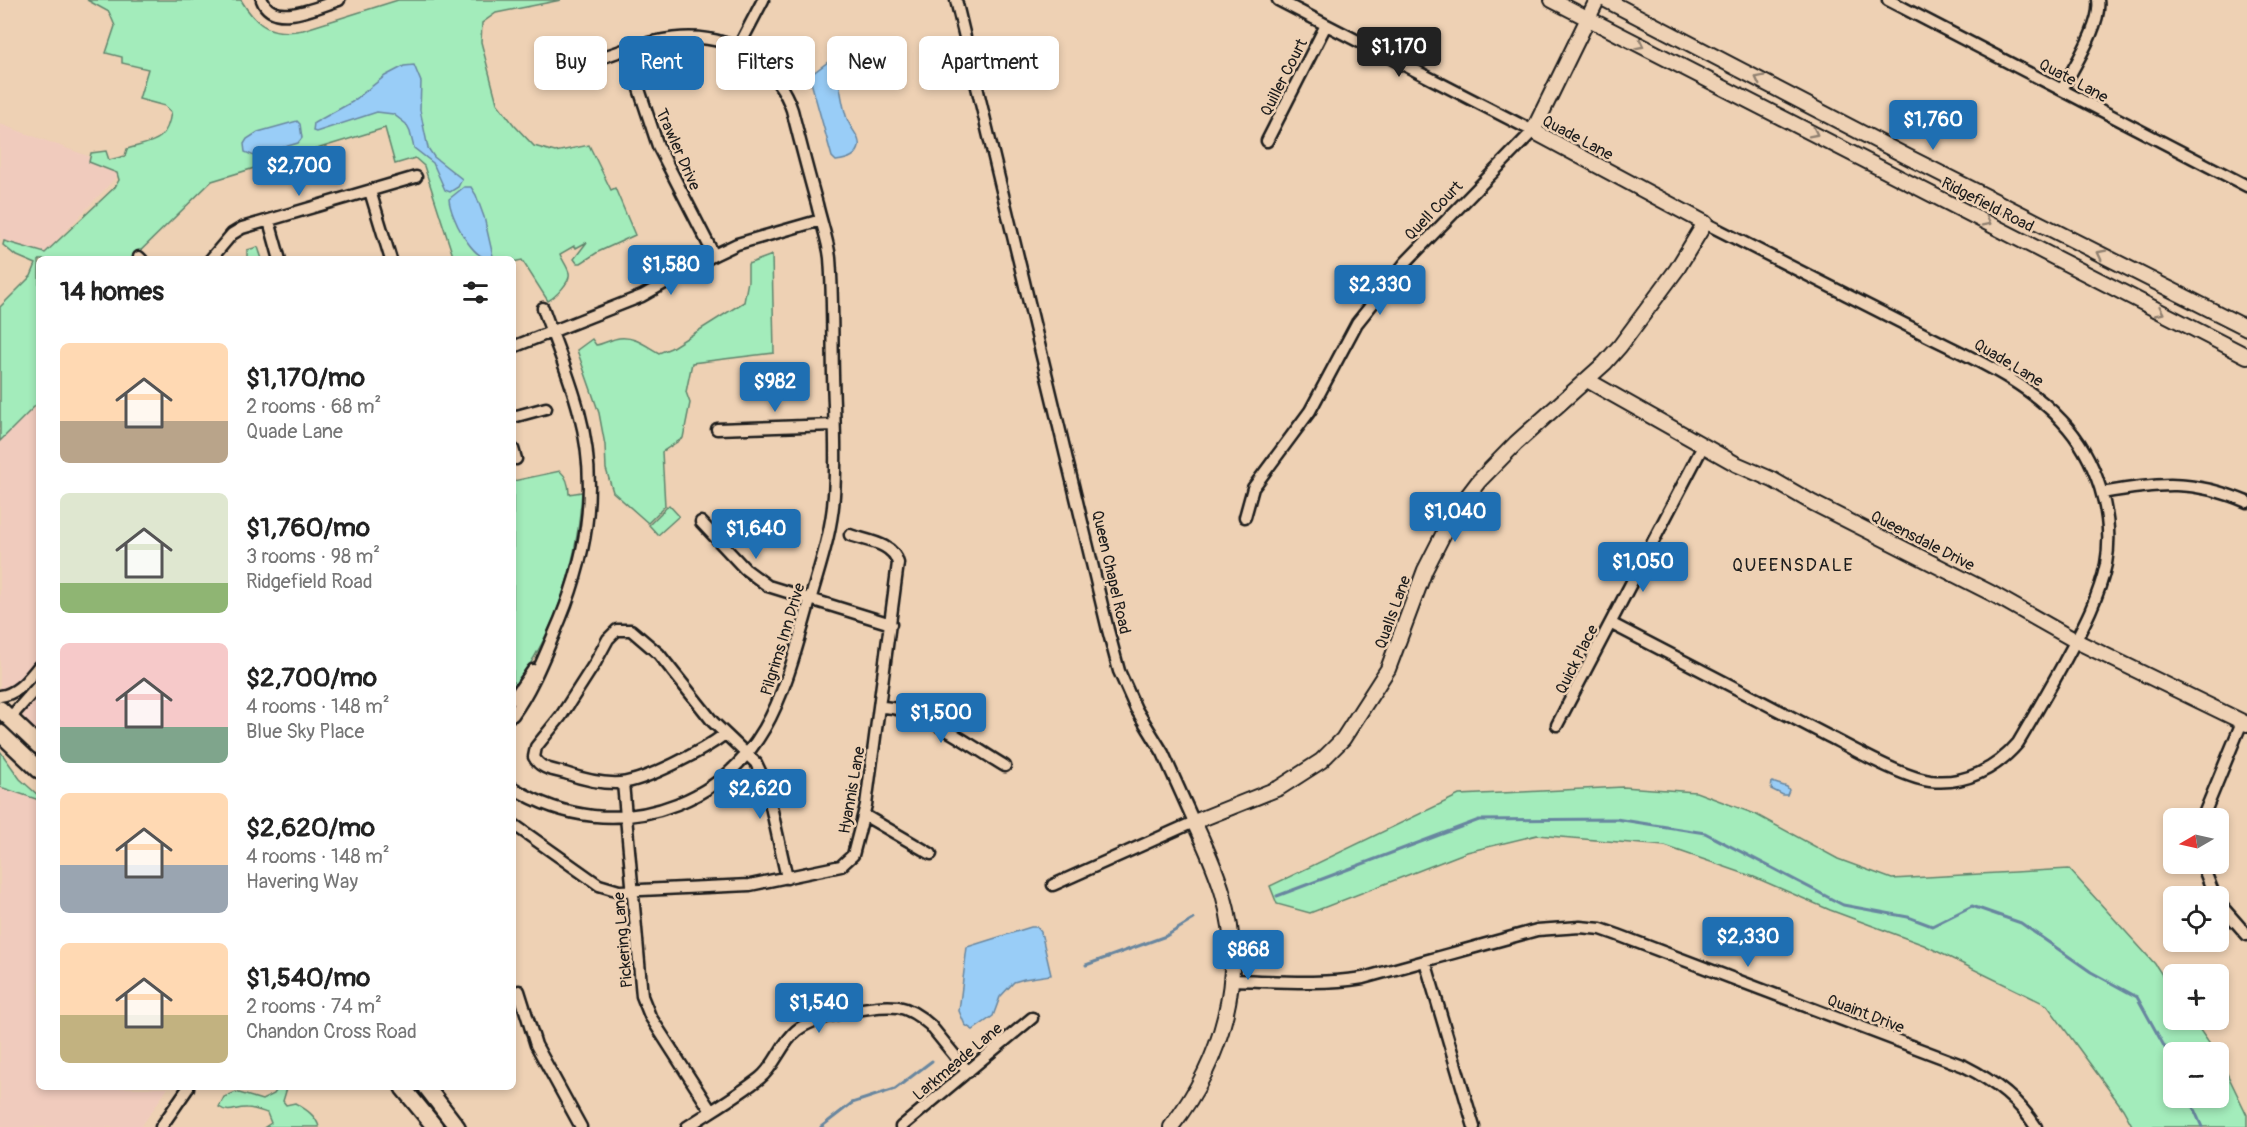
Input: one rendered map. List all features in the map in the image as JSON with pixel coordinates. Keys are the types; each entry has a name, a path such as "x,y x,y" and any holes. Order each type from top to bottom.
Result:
{"main road":[{"path":"3,716 36,744"},
{"path":"4,739 36,767"},
{"path":"405,1090 435,1127"},
{"path":"429,1090 458,1127"}],"street":[{"path":"262,0 268,9 278,14 288,15 339,0"},
{"path":"744,36 763,0"},
{"name":"Queen Chapel Road","path":"956,0 1119,671 1136,709 1163,753 1224,896 1231,936 1232,980 1228,1006 1209,1067 1189,1102 1171,1127"},
{"name":"Quade Lane","path":"1278,0 1533,131 1705,223 1994,370 2042,401 2063,422 2079,444 2102,493 2107,521 2106,562 2094,605 2032,720 2009,754 1975,776 1958,780 1930,781 1913,777 1612,624"},
{"name":"Ridgefield Road","path":"1552,0 2247,356"},
{"name":"Quell Court","path":"1245,517 1253,488 1310,411 1357,323 1406,262 1533,131 1597,0"},
{"name":"Ridgefield Road","path":"1605,0 1908,157 2247,328"},
{"name":"Quate Lane","path":"1888,0 2247,186"},
{"path":"2062,90 2093,29 2099,6 2098,0"},
{"name":"Quiller Court","path":"1267,141 1326,25"},
{"name":"Trawler Drive","path":"639,90 658,146 714,255"},
{"name":"Pilgrims Inn Drive","path":"516,790 560,809 599,817 626,817 664,809 706,790 728,774 748,754 771,719 780,700 825,547 833,508 835,458 830,259 789,101 782,90"},
{"path":"213,256 234,232 416,177"},
{"path":"370,191 389,256"},
{"path":"516,346 642,296 714,255 750,240 821,220"},
{"path":"269,221 279,256"},
{"name":"Qualls Lane","path":"1053,885 1194,822 1279,788 1302,775 1331,752 1370,700 1388,669 1425,570 1453,515 1479,481 1516,443 1605,363 1643,317 1687,254 1705,223"},
{"path":"516,710 532,685 566,608 580,564 588,522 590,489 588,456 581,419 543,308"},
{"name":"Queensdale Drive","path":"1587,380 1703,446 1990,593 2076,641 2244,723"},
{"path":"516,416 546,408"},
{"path":"717,429 834,425"},
{"name":"Quick Place","path":"1557,725 1612,624 1703,446"},
{"path":"2102,493 2150,485 2175,484 2208,488 2247,502"},
{"path":"701,522 756,579 768,586 891,624"},
{"name":"Hyannis Lane","path":"516,826 599,885 619,891 750,885 841,866 847,862 854,855 864,815 898,563 888,547 850,535"},
{"path":"725,734 699,752 637,780 623,783 571,775 542,766 534,757 536,747 572,700 608,639 617,630 631,630 659,654 725,734 748,754 762,773 787,878"},
{"path":"516,695 548,647"},
{"path":"0,696 12,693 36,669"},
{"path":"3,716 36,688"},
{"path":"880,707 899,708 917,714 1005,766"},
{"path":"2207,808 2244,723"},
{"name":"Pickering Lane","path":"623,783 640,983 645,1007 711,1111"},
{"path":"864,815 931,854"},
{"path":"2229,915 2247,935"},
{"name":"Quaint Drive","path":"1232,980 1340,982 1363,978 1537,930 1559,927 1601,929 1661,949 1964,1066 2007,1094 2036,1127"},
{"path":"1425,961 1474,1127"},
{"path":"519,991 536,1045 581,1127"},
{"path":"687,1127 761,1077 784,1045 802,1026 818,1019 881,1006 904,1009 923,1019 968,1072"},
{"name":"Larkmeade Lane","path":"901,1127 1032,1018"},
{"path":"161,1127 187,1090"}],"shaded area":[{"path":"0,124 122,171 45,253 0,239"},
{"path":"36,405 36,660 11,688 0,691 0,441"},
{"path":"36,695 36,730 26,722 23,709"},
{"path":"0,787 36,799 36,1090 167,1090 141,1127 0,1127"}],"green space":[{"path":"87,0 241,0 259,23 274,30 292,32 398,0 561,0 496,13 482,23 481,42 497,103 534,146 555,152 589,145 611,190 615,188 635,235 598,252 581,263 577,263 574,259 587,242 560,254 568,271 568,281 548,301 522,260 516,261 516,256 453,256 424,166 415,158 395,164 385,128 212,181 135,256 36,256 36,264 15,255 3,245 4,241 45,253 115,187 119,180 117,173 89,162 91,153 106,151 109,160 125,156 127,149 157,139 166,130 169,122 171,112 165,106 139,99 148,69 122,63 122,57 106,53 115,26 109,12"},
{"path":"258,247 261,256 247,256 247,250"},
{"path":"772,255 774,353 692,363 686,392 690,403 683,438 662,452 665,506 648,523 613,492 606,469 605,445 599,413 577,350 592,339 596,345 625,338 640,342 659,353 671,348 744,302 748,264"},
{"path":"36,264 36,405 0,441 0,307 31,276"},
{"path":"560,471 567,482 569,494 582,492 570,572 562,596 542,644 516,685 516,480"},
{"path":"669,505 679,516 658,535 649,525"},
{"path":"0,751 20,779 36,793 36,799 0,787"},
{"path":"1623,787 1696,792 1755,814 1838,859 1892,879 2069,869 2155,964 2163,976 2163,1030 2200,1030 2208,1042 2163,1042 2163,1108 2229,1108 2229,1078 2247,1115 2247,1127 2133,1127 2123,1109 2047,1005 1924,945 1830,910 1754,877 1665,846 1537,835 1467,852 1310,913 1277,904 1270,886 1459,795"},
{"path":"277,1090 286,1090 283,1101 286,1105 295,1103 303,1108 313,1116 319,1127 265,1127 271,1123 267,1113 250,1108 230,1111 219,1107 224,1097 236,1092 262,1100 274,1094"}],"water":[{"path":"827,63 827,90 841,90 846,116 859,144 858,150 847,159 836,161 832,157 813,90 815,72"},
{"path":"414,65 421,82 420,110 428,148 434,157 462,179 458,187 450,192 445,190 433,163 414,148 406,124 393,114 377,112 316,132 313,131 314,123 352,102 385,76 404,66"},
{"path":"297,121 300,124 302,138 298,143 254,156 245,152 244,144 247,139 258,132"},
{"path":"464,187 471,187 484,217 493,256 483,256 463,236 453,216 449,199"},
{"path":"1772,782 1787,787 1789,790 1787,795 1771,789"},
{"path":"1037,927 1041,932 1051,975 1014,982 1000,997 993,1016 973,1030 965,1025 959,1011 967,947"}],"waterway":[{"path":"1277,896 1479,820 1616,819 1705,833 1843,905 1908,917 1932,926 1972,906 2021,923 2091,972 2137,997 2163,1044"},
{"path":"1086,965 1166,936 1194,919"},
{"path":"821,1127 852,1103 895,1089 932,1061"},
{"path":"2193,1108 2202,1127"}],"district":[{"name":"QUEENSDALE","path":"1793,565"}]}
